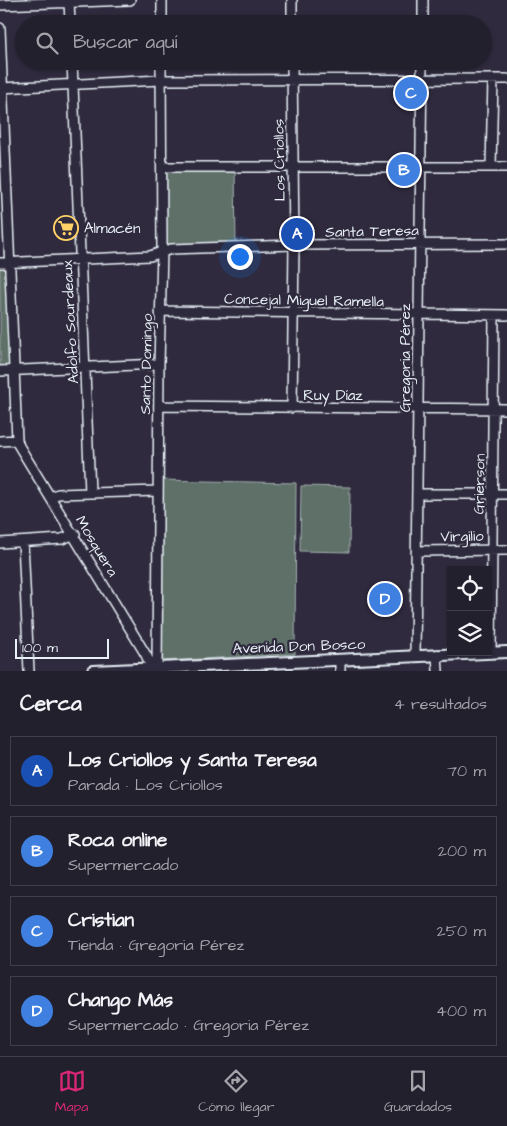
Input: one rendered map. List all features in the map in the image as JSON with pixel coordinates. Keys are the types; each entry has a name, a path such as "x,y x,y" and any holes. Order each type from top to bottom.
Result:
{"main road":[{"name":"Avenida Don Bosco","path":"492,653 507,652"},
{"name":"Avenida Don Bosco","path":"93,671 241,667 447,655"}],"street":[{"path":"0,5 130,0"},
{"path":"162,0 162,15"},
{"path":"292,0 292,15"},
{"path":"423,0 423,15"},
{"path":"69,1 70,15"},
{"path":"0,28 5,263 15,370 17,440 0,440"},
{"name":"Adolfo Sourdeaux","path":"72,70 90,492"},
{"name":"Santo Domingo","path":"155,669 162,251 161,70"},
{"name":"Los Criollos","path":"292,70 294,245 292,408"},
{"name":"Gregoria Pérez","path":"416,656 422,70"},
{"path":"2,88 161,80 507,79"},
{"path":"491,167 493,80"},
{"path":"162,166 507,167"},
{"name":"Santa Teresa","path":"5,263 150,256 171,249 294,245 507,244"},
{"name":"Concejal Miguel Ramella","path":"160,311 507,315"},
{"name":"Grierson","path":"491,611 494,315"},
{"path":"0,371 159,364"},
{"name":"Ruy Díaz","path":"159,406 507,409"},
{"name":"Mosquera","path":"17,440 155,669"},
{"path":"50,497 58,494 90,492 158,491"},
{"path":"418,494 507,494"},
{"path":"0,543 62,539 74,534"},
{"path":"23,542 29,671"},
{"name":"Virgilio","path":"417,551 507,550"},
{"path":"140,644 149,644 157,639"},
{"path":"437,655 438,671"},
{"path":"340,660 340,671"}],"green space":[{"path":"235,166 236,247 162,251 162,167"},
{"path":"9,262 15,370 0,371 0,263"},
{"path":"159,480 296,483 295,654 161,661"},
{"path":"301,486 350,487 349,552 300,551"}],"place":[{"name":"Cristian","path":"411,93"},
{"name":"Roca online","path":"404,170"},
{"name":"Almacén","path":"66,228"},
{"name":"Los Criollos y Santa Teresa","path":"297,234"},
{"name":"Chango Más","path":"385,599"}]}
